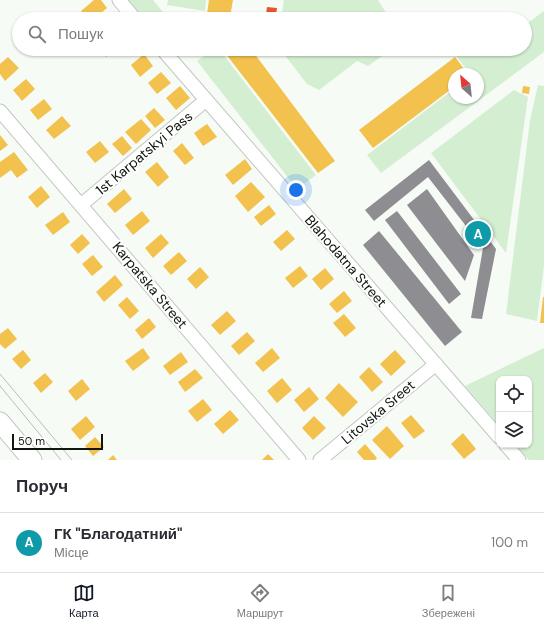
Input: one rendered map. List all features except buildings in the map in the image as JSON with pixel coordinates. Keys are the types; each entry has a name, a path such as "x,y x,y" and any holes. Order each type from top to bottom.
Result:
{"main road":[{"path":"0,422 32,460"}],"street":[{"path":"119,0 129,12"},
{"name":"Blahodatna Street","path":"168,56 496,434"},
{"name":"1st Karpatskyi Pass","path":"82,205 206,100"},
{"name":"Karpatska Street","path":"0,110 299,460"},
{"name":"Litovska Sreet","path":"320,460 436,364"},
{"path":"509,448 519,460"}],"green space":[{"path":"124,0 153,0 163,12 135,12"},
{"path":"168,0 206,0 205,11 167,5"},
{"path":"284,0 378,0 386,12 282,12"},
{"path":"544,11 544,52 484,97 484,68 465,68 456,56 532,56 532,20"},
{"path":"204,56 224,56 316,175 297,189 197,61"},
{"path":"285,56 382,56 368,66 357,61 319,90 307,84"},
{"path":"538,85 544,86 544,266 537,321 506,314 530,120"},
{"path":"514,90 528,97 506,253 431,153"},
{"path":"448,94 448,104 474,104 381,173 367,155"},
{"path":"544,348 544,460 529,460 519,448 532,448 532,376 496,376 496,422 465,386"}],"tram line":[{"path":"0,374 72,460"},
{"path":"0,386 61,460"}],"place":[{"name":"ГК \"Благодатний\"","path":"478,234"}]}
